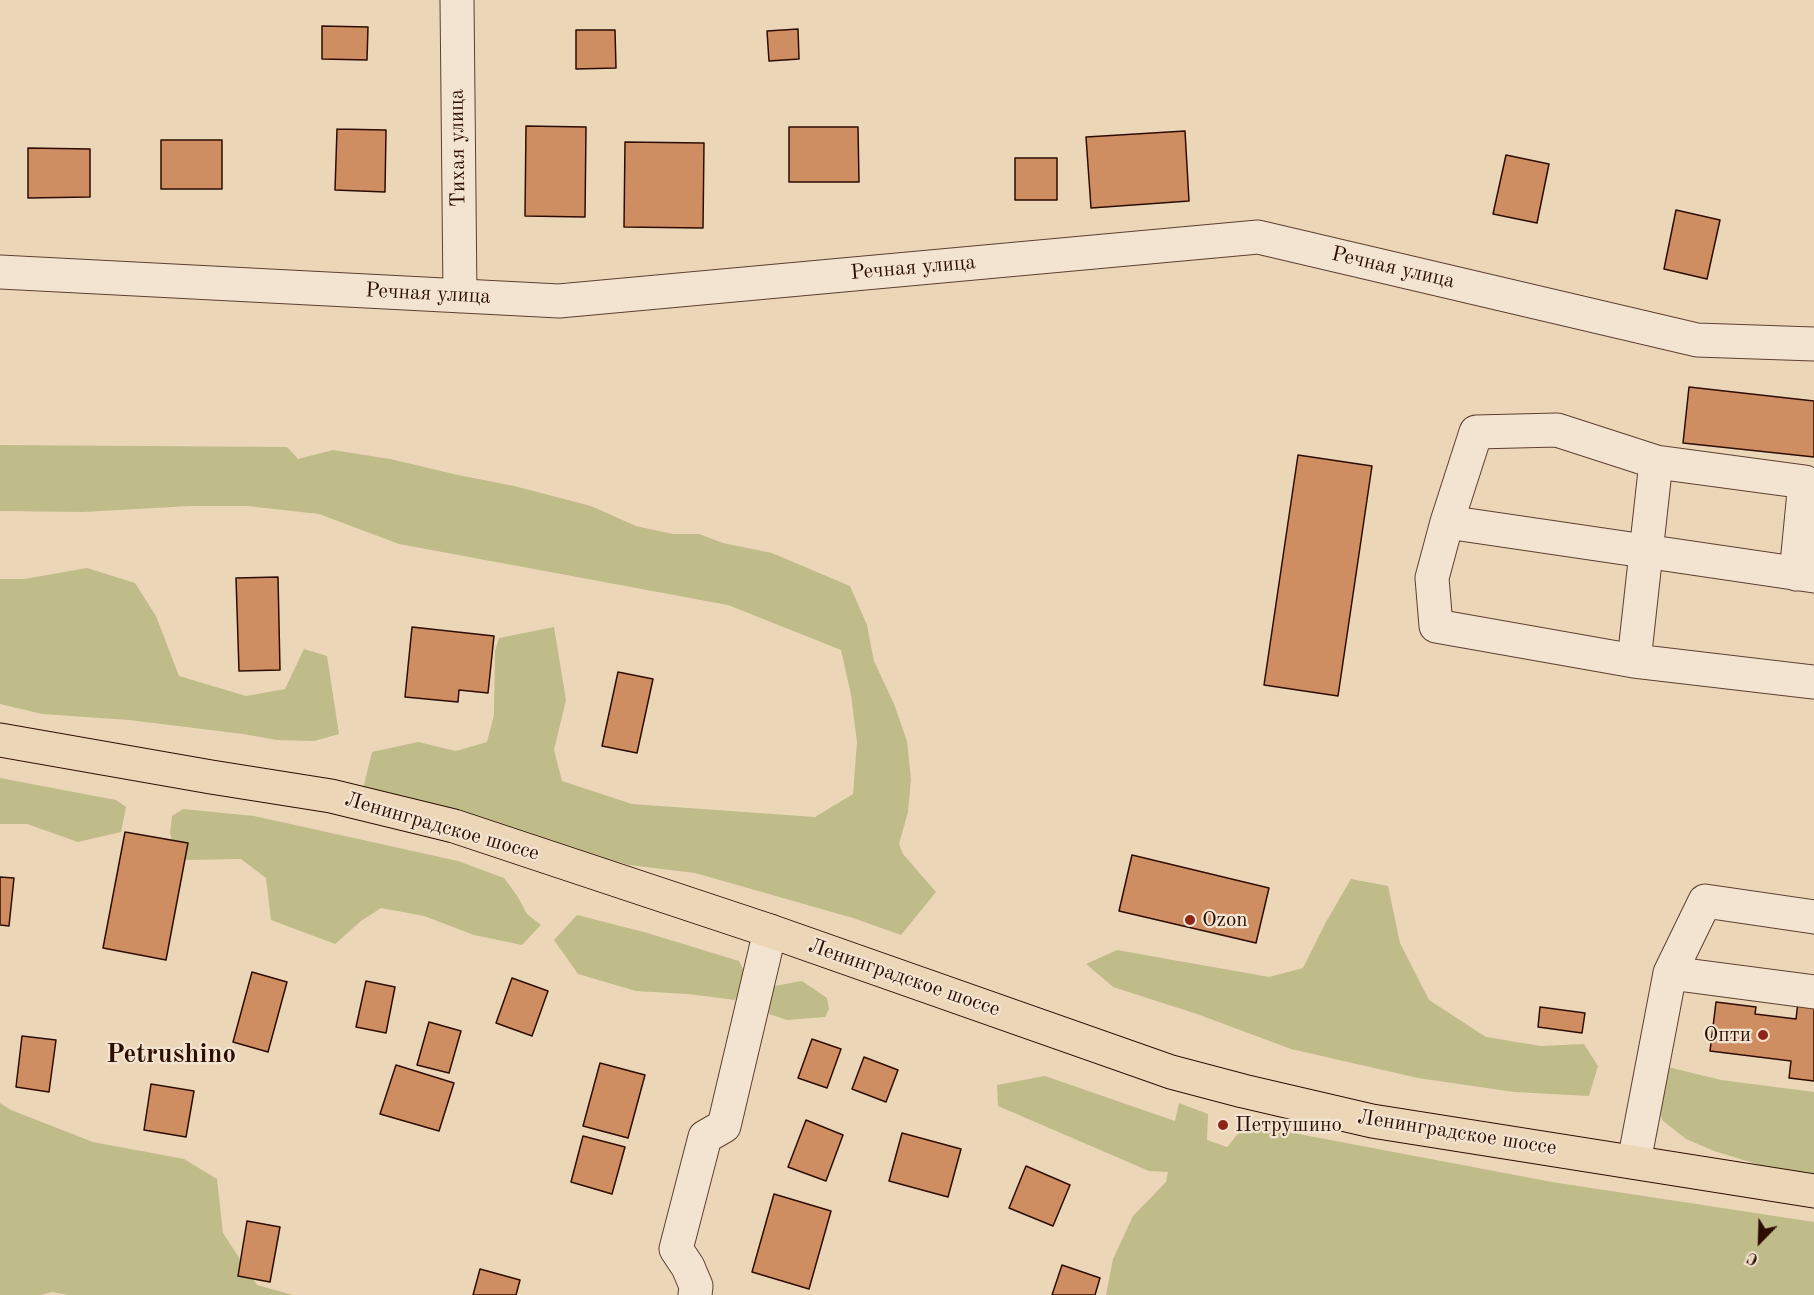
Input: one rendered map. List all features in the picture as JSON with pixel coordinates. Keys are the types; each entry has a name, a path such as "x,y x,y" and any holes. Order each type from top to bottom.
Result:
{"main road":[{"name":"Ленинградское шоссе","path":"0,740 331,796 454,826 770,931 1171,1072 1372,1121 1814,1191"}],"street":[{"name":"Тихая улица","path":"457,0 460,296"},
{"name":"Речная улица","path":"0,272 559,301 1258,237 1697,340 1814,344"},
{"path":"1447,522 1805,575 1805,482 1656,462 1557,430 1476,432 1447,522 1432,578 1436,626 1634,661 1814,682"},
{"path":"1634,661 1656,462"},
{"path":"1634,1162 1670,973 1705,900 1814,917"},
{"path":"695,1295 696,1286 688,1267 676,1249 705,1137 724,1125 770,931"},
{"path":"1670,973 1814,992"}],"shaded area":[{"path":"0,445 287,447 298,459 333,450 390,459 514,486 591,506 636,526 673,534 699,534 723,543 772,553 850,586 867,625 874,661 894,704 907,741 911,779 908,812 899,844 903,854 936,892 901,935 853,918 695,873 629,865 363,789 372,752 418,742 456,751 487,742 494,715 495,651 499,638 554,627 566,700 554,750 562,781 632,804 815,817 853,794 857,742 851,695 841,650 728,605 399,544 319,514 247,506 190,506 83,512 0,511"},
{"path":"87,568 135,583 156,616 179,676 246,696 285,689 304,649 327,656 339,734 314,741 277,740 129,720 42,714 0,704 0,579 24,579"},
{"path":"0,778 116,800 126,807 121,832 78,842 27,824 0,824"},
{"path":"183,809 254,816 458,861 504,878 527,914 541,925 522,945 474,935 424,916 381,908 361,921 335,944 271,920 266,878 241,859 187,860 175,851 170,833 172,816"},
{"path":"1351,879 1388,886 1400,943 1429,1000 1486,1037 1541,1046 1584,1044 1598,1066 1589,1096 1514,1092 1418,1078 1291,1049 1197,1014 1113,987 1086,964 1117,950 1269,977 1303,968"},
{"path":"577,915 644,932 739,961 745,973 735,1000 636,991 578,974 554,940"},
{"path":"802,981 827,998 829,1009 825,1017 787,1020 769,1014 769,987"},
{"path":"1668,1067 1721,1080 1814,1092 1814,1174 1763,1166 1714,1151 1686,1139 1662,1120 1654,1086"},
{"path":"1045,1076 1175,1121 1179,1103 1208,1114 1207,1140 1227,1147 1246,1124 1552,1182 1814,1222 1814,1295 1106,1295 1113,1259 1133,1216 1166,1182 1168,1172 1149,1171 998,1106 997,1085"},
{"path":"0,1103 11,1110 93,1142 184,1159 217,1179 223,1233 257,1285 293,1295 68,1295 52,1292 41,1295 0,1295"}],"building":[{"path":"322,26 368,27 367,60 322,59"},
{"path":"798,29 799,59 769,61 767,31"},
{"path":"576,30 615,30 616,68 576,69"},
{"path":"526,126 586,127 585,217 525,216"},
{"path":"789,127 858,127 859,182 789,182"},
{"path":"337,129 386,130 385,192 335,190"},
{"path":"1185,131 1189,201 1091,208 1086,137"},
{"path":"161,140 222,140 222,189 161,189"},
{"path":"625,142 704,143 703,228 624,227"},
{"path":"28,148 90,149 90,197 28,198"},
{"path":"1506,155 1549,164 1537,223 1493,214"},
{"path":"1015,158 1057,158 1057,200 1015,200"},
{"path":"1676,210 1720,220 1707,279 1664,269"},
{"path":"1689,387 1814,401 1814,457 1683,443"},
{"path":"1298,455 1372,466 1338,696 1264,685"},
{"path":"278,577 280,670 239,671 236,578"},
{"path":"412,627 494,636 488,693 459,690 458,702 405,697"},
{"path":"618,672 653,679 637,753 602,746"},
{"path":"125,832 188,843 166,960 103,948"},
{"path":"1132,855 1269,888 1256,943 1119,911"},
{"path":"0,877 14,878 9,926 0,925"},
{"path":"252,972 287,982 268,1052 233,1042"},
{"path":"512,978 548,991 532,1036 496,1023"},
{"path":"366,981 395,987 386,1033 356,1027"},
{"name":"Опти","path":"1716,1002 1756,1007 1755,1014 1796,1019 1798,1002 1814,1004 1814,1081 1789,1078 1791,1061 1710,1051"},
{"path":"1540,1007 1585,1013 1582,1033 1538,1027"},
{"path":"429,1022 461,1031 449,1073 417,1065"},
{"path":"22,1036 56,1040 49,1092 16,1087"},
{"path":"812,1039 841,1049 827,1088 798,1078"},
{"path":"864,1057 898,1070 886,1102 852,1089"},
{"path":"600,1063 645,1075 628,1138 583,1126"},
{"path":"396,1065 454,1083 439,1131 380,1114"},
{"path":"151,1084 194,1091 186,1137 144,1130"},
{"path":"806,1120 843,1135 826,1181 788,1167"},
{"path":"902,1133 961,1149 948,1197 889,1181"},
{"path":"583,1136 625,1147 612,1194 571,1182"},
{"path":"1026,1166 1070,1185 1053,1226 1009,1208"},
{"path":"774,1194 831,1211 809,1289 752,1272"},
{"path":"247,1221 280,1227 270,1282 238,1276"},
{"path":"1062,1265 1100,1278 1095,1295 1052,1295"},
{"path":"480,1269 520,1280 516,1295 473,1295"}],"place":[{"name":"Ozon","path":"1190,920"},
{"name":"Опти","path":"1763,1035"},
{"name":"Петрушино","path":"1223,1125"}],"district":[{"name":"Petrushino","path":"171,1055"}]}
